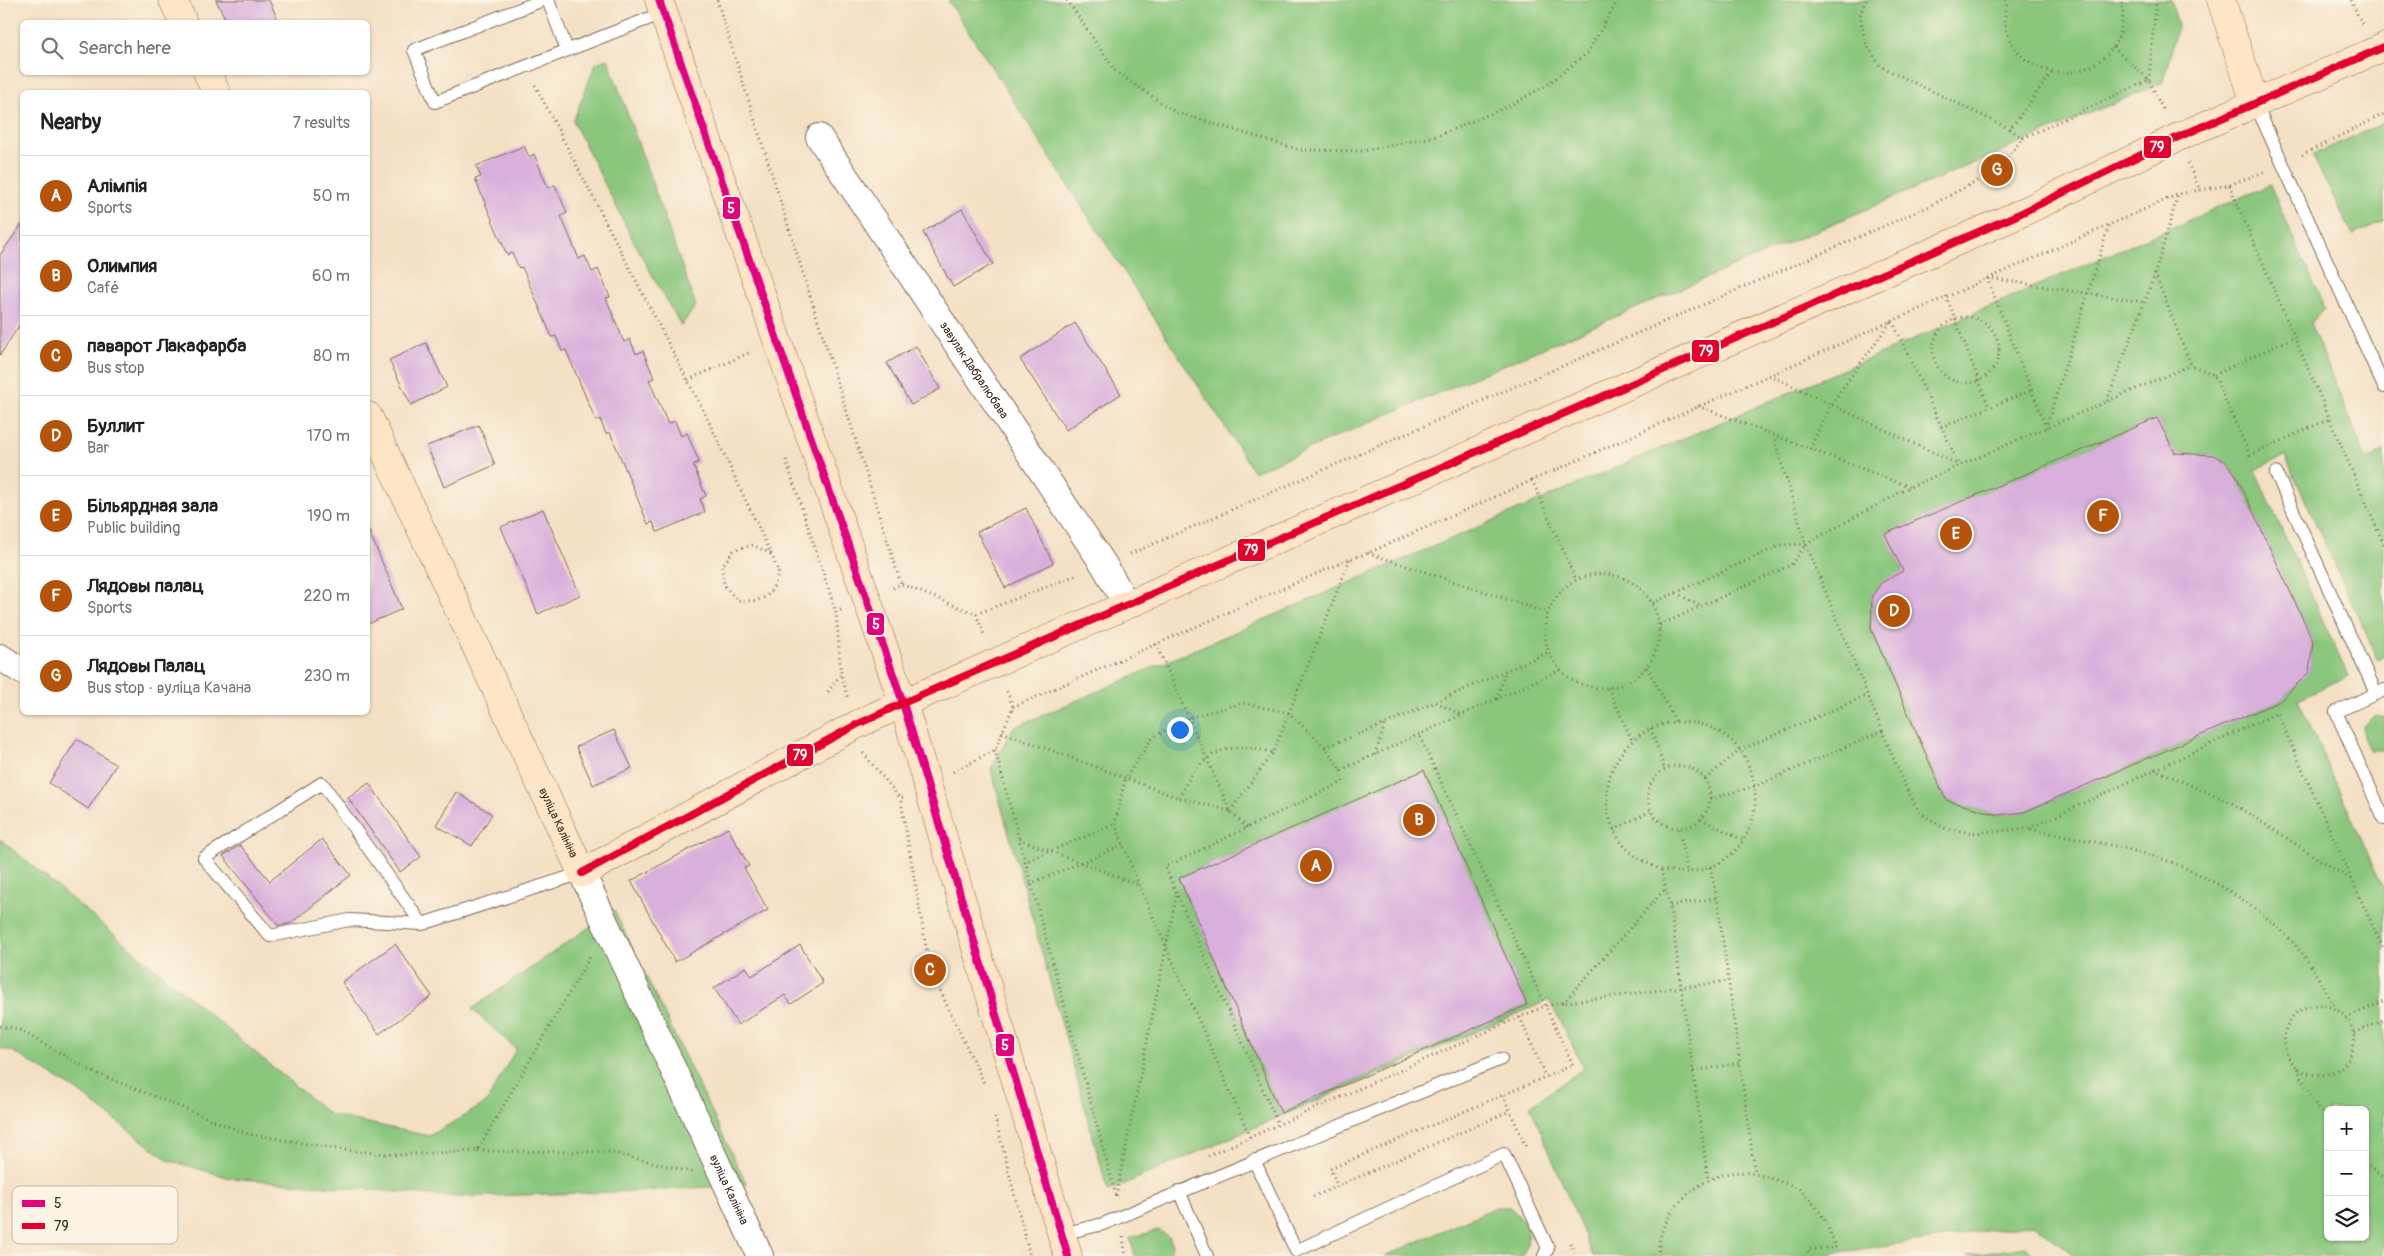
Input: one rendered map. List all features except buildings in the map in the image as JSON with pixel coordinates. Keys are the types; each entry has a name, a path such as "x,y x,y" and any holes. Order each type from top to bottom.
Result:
{"main road":[{"path":"173,0 182,20"},
{"path":"2221,0 2255,102"},
{"path":"661,6 903,703 1065,1245"},
{"path":"582,873 856,725 903,703 2017,215 2176,138 2384,47"},
{"path":"208,75 215,90"},
{"name":"вуліца Калініна","path":"370,420 582,873"}],"street":[{"name":"завулак Дабралюбава","path":"819,137 1104,565 1127,605"},
{"path":"0,658 20,670"},
{"name":"вуліца Калініна","path":"582,873 760,1256"}],"lane":[{"path":"543,0 414,50 434,102 567,50 661,6"},
{"path":"548,0 567,50"},
{"path":"2255,102 2384,387"},
{"path":"2276,473 2380,692 2336,712 2384,818"},
{"path":"422,924 322,783 204,858 270,936 349,920 422,924 582,873"},
{"path":"1065,1245 1103,1224 1179,1191 1501,1059"},
{"path":"1254,1160 1297,1253 1504,1154 1548,1248 1544,1256"},
{"path":"1179,1191 1207,1256"}],"path":[{"path":"717,0 902,584 976,614 1104,565 1930,206 1997,170 2023,138 2149,80"},
{"path":"1066,0 1116,72 1175,112 1300,150 1363,151 1437,136 1509,106 1547,85 1587,53 1618,0"},
{"path":"1866,0 1860,15 1865,42 1880,66 2010,129 2023,138"},
{"path":"2007,0 2005,22 2013,45 2030,63 2052,72 2075,73 2097,64 2113,48 2122,28 2123,6 2121,0"},
{"path":"2149,80 2155,0"},
{"path":"2113,48 2149,80 2200,190"},
{"path":"526,66 688,380 771,554 778,572 773,591 756,602 737,600 724,585 722,566 734,550 753,545 771,554"},
{"path":"2010,129 2052,72"},
{"path":"1013,707 1350,559 1368,553 2179,194 2229,186 2282,164 2384,114"},
{"path":"2229,186 2384,546"},
{"path":"2106,401 2155,274 2179,194"},
{"path":"2046,428 2110,224"},
{"path":"2155,274 2190,365 2214,376 2250,455 2329,419"},
{"path":"1987,278 2143,302"},
{"path":"1987,278 2046,428"},
{"path":"1946,296 1988,408"},
{"path":"1966,317 1979,320 1990,327 1997,338 1999,350 1997,363 1989,374 1978,381 1966,383 1953,381 1942,374 1935,362 1933,350 1936,337 1942,327 1954,319 1966,317"},
{"path":"1810,449 1831,404 1892,320"},
{"path":"1892,320 1960,466"},
{"path":"2214,376 2294,336"},
{"path":"688,380 751,352"},
{"path":"1660,625 1791,565 1806,544 1910,487 2190,365"},
{"path":"1768,375 1960,466"},
{"path":"1941,427 2032,390"},
{"path":"1697,406 1910,487"},
{"path":"1773,435 1806,544 1904,784 1919,812 1944,828 1973,833 2030,828 2151,856 2198,875 2244,901 2275,924 2304,956 2336,1010"},
{"path":"1532,480 1576,580"},
{"path":"1653,603 1781,545 1806,544"},
{"path":"1368,553 1548,614"},
{"path":"1230,811 1273,753 1350,559"},
{"path":"1597,574 1619,576 1638,586 1653,603 1660,625 1657,647 1647,667 1629,682 1608,688 1590,687 1574,681 1560,670 1549,652 1545,633 1548,614 1559,594 1576,580 1597,574"},
{"path":"1676,593 1701,606"},
{"path":"1156,644 1230,811 1247,828"},
{"path":"1325,747 1385,724 1549,652"},
{"path":"1647,667 1676,722"},
{"path":"1341,770 1560,670"},
{"path":"1498,698 1506,671"},
{"path":"828,692 840,674"},
{"path":"1608,688 1632,740"},
{"path":"1705,779 1740,750 1868,695"},
{"path":"1436,702 1462,715"},
{"path":"1250,1137 1139,885 1115,824 1126,779 1153,737 1188,718 1242,703 1289,713 1325,747 1341,770 1343,782 1165,867 1278,1124"},
{"path":"2030,828 2153,769 2278,713 2384,951"},
{"path":"1676,722 1700,724 1722,733 1740,750 1750,767 1756,786 1756,805 1752,824 1743,841 1728,856 1710,867 1687,872 1661,870 1633,855 1614,830 1607,807 1608,782 1616,759 1632,740 1651,728 1676,722"},
{"path":"1374,755 1385,724"},
{"path":"1651,728 1664,768"},
{"path":"1710,799 1756,786 1883,731"},
{"path":"1002,732 1179,798 1230,811"},
{"path":"1338,1187 1330,1169 1572,1065 1546,1005 1419,735"},
{"path":"1179,798 1194,769 1207,759 1228,748 1257,748 1273,753"},
{"path":"995,750 1116,1196"},
{"path":"1679,765 1694,769 1705,779 1710,799 1706,814 1691,826 1679,829 1663,824 1650,811 1647,800 1648,787 1654,776 1664,768 1679,765"},
{"path":"2153,769 2232,804 2353,881"},
{"path":"900,798 930,970 988,1090"},
{"path":"1614,830 1650,811"},
{"path":"1701,819 1743,841"},
{"path":"1024,862 1115,824"},
{"path":"1679,829 1687,872"},
{"path":"1018,839 1139,885"},
{"path":"1030,884 1123,845"},
{"path":"1710,867 1717,898 1756,1173"},
{"path":"1661,870 1670,906 1708,1179"},
{"path":"1564,1003 1666,889"},
{"path":"1116,1196 1177,893"},
{"path":"1670,906 1717,898"},
{"path":"477,1151 606,928"},
{"path":"1205,1157 1546,1005 1729,982"},
{"path":"2346,1018 2384,1001"},
{"path":"2297,1068 2308,1074 2320,1076 2337,1070 2350,1057 2354,1046 2354,1033 2346,1018 2336,1010 2324,1006 2310,1006 2299,1012 2290,1021 2285,1033 2284,1046 2289,1058 2297,1068 2318,1109 2324,1116"},
{"path":"1520,1017 1546,1076"},
{"path":"2354,1033 2384,1020"},
{"path":"0,1026 18,1029 93,1072 248,1134 344,1150 397,1155 477,1151 610,1152 726,1181"},
{"path":"1692,1071 1740,1064"},
{"path":"992,1109 1030,1256"},
{"path":"1313,1197 1510,1111"},
{"path":"2369,1166 2384,1178"},
{"path":"1659,1256 1658,1242 1672,1210 1708,1179 1731,1173 1756,1173 1798,1188 1823,1214 1836,1247 1808,1250 1808,1256"},
{"path":"1116,1196 1125,1192"}],"green space":[{"path":"948,0 2171,0 2178,26 2163,82 1254,472"},
{"path":"608,59 696,306 681,326 636,246 573,121 596,63"},
{"path":"2384,123 2384,221 2353,235 2312,155"},
{"path":"2270,185 2325,309 2310,323 2367,460 2384,451 2384,657 2378,660 2285,456 2255,470 2348,676 2298,699 2384,890 2384,1256 2075,1256 2034,1224 1813,1256 1593,1256 1530,1106 1584,1068 1549,1000 1108,1191 991,769 1013,728","holes":["2157,418 2175,453 2209,455 2229,467 2236,475 2313,641 2309,672 2280,701 2024,812 1998,815 1946,800 1871,629 1872,596 1903,571 1886,534","1424,771 1527,1005 1281,1113 1179,878"]},
{"path":"2376,715 2384,717 2384,750 2369,750 2363,737 2363,726"},
{"path":"0,839 330,1115 429,1136 486,1103 516,1049 472,1009 614,910 747,1185 615,1192 458,1197 230,1178 168,1160 76,1090 12,1051 0,1049"},
{"path":"1496,1207 1509,1207 1523,1223 1526,1229 1527,1242 1522,1256 1385,1256"},
{"path":"1158,1230 1170,1238 1172,1245 1170,1253 1165,1256 1135,1256 1130,1238"},
{"path":"2025,1247 2036,1256 1967,1256"}],"transit line":[{"name":"5","path":"659,0 903,703 1068,1256"},
{"name":"79","path":"582,873 856,725 903,703 2017,215 2176,138 2384,47"}],"place":[{"name":"Лядовы Палац","path":"1997,170"},
{"name":"Лядовы палац","path":"2103,516"},
{"name":"Більярдная зала","path":"1956,534"},
{"name":"Буллит","path":"1894,611"},
{"name":"Олимпия","path":"1419,820"},
{"name":"Алімпія","path":"1316,866"},
{"name":"паварот Лакафарба","path":"930,970"}]}
